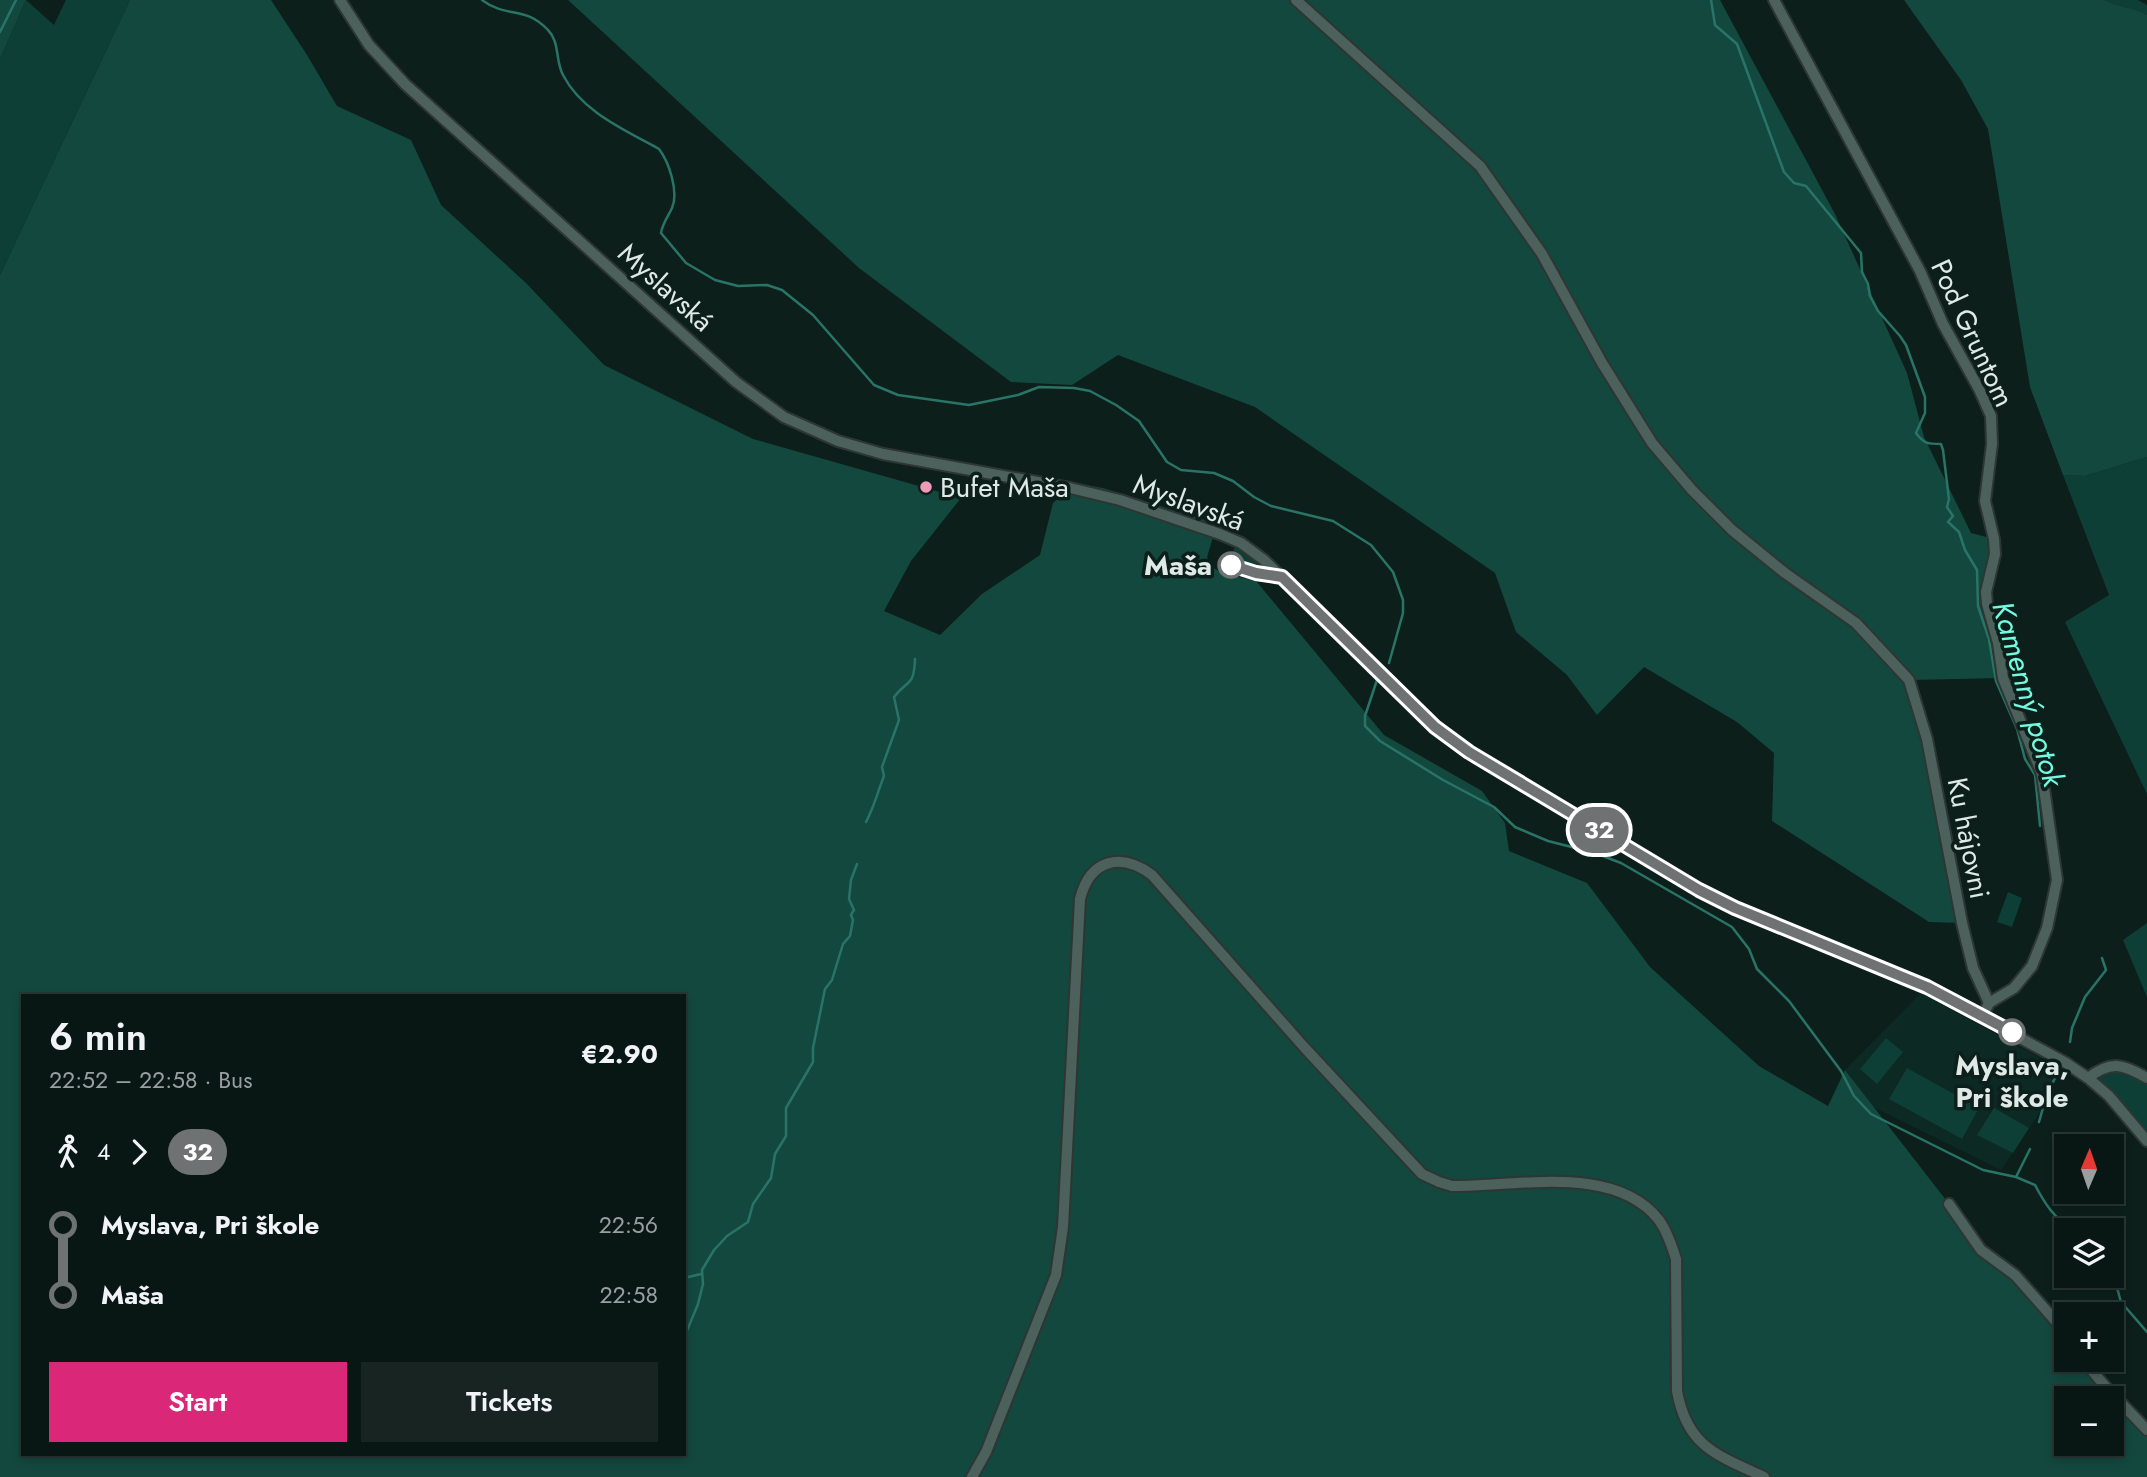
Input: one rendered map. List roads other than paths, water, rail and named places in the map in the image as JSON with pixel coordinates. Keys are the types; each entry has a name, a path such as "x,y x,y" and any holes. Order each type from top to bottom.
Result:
{"street":[{"name":"Myslavská","path":"340,0 369,45 398,77 728,375 784,417 860,449 1078,490 1165,515 1241,543 1264,560 1435,727 1469,752 1699,890 1735,908 1909,978 2066,1063 2109,1096 2147,1142"},
{"name":"Ku hájovni","path":"1296,0 1479,166 1542,254 1602,363 1652,443 1692,490 1732,530 1785,573 1856,623 1909,680 1927,739 1959,912 1973,968 1989,1003"},
{"name":"Pod Gruntom","path":"1774,0 1920,271 1939,316 1991,416 1992,444 1985,501 1995,554 1986,598 1998,643 2003,678 2042,774 2057,880 2047,928 2029,972 2014,988 1989,1003 1982,1016"},
{"path":"972,1477 986,1452 1056,1275 1063,1227 1080,899 1085,883 1095,871 1108,863 1121,861 1141,867 1152,875 1304,1047 1422,1174 1452,1186 1571,1181 1598,1185 1640,1203 1659,1220 1676,1259 1676,1391 1680,1411 1690,1431 1706,1447 1764,1477"},
{"path":"2088,1078 2105,1066 2114,1065 2125,1067 2147,1078"},
{"path":"1949,1204 1981,1250 2015,1275 2054,1319"},
{"path":"2092,1372 2147,1430"}],"waterway":[{"path":"0,32 16,0"},
{"path":"482,0 491,6 532,17 540,22 552,35 563,75 581,100 605,119 659,149 674,186 674,201 661,233 686,263 715,280 738,286 767,285 782,290 813,315 874,385 898,395 969,405 1018,395 1039,387 1090,391 1139,421 1167,462 1181,470 1214,473 1233,481 1271,506 1333,521 1371,545 1393,572 1403,600 1403,613 1389,663"},
{"name":"Kamenný potok","path":"1711,0 1715,25 1737,44 1784,172 1794,183 1806,186 1861,253 1862,272 1870,296 1878,311 1906,345 1925,397 1925,413 1916,433 1927,443 1941,444 1943,450 1949,499 1947,507 1953,516 1948,522 1959,532 1965,550 1977,570 1978,606 1989,639 1996,681 2017,729 2025,759 2035,775 2040,826"},
{"path":"866,822 884,776 882,767 899,720 894,697 912,679 915,659"},
{"path":"1377,680 1365,716 1365,726 1380,741 1443,780 1494,807 1515,827 1548,841 1621,863 1732,927 1749,949 1757,969 1789,1001 1841,1071 1854,1096 1871,1114 1983,1170 2016,1177 2035,1185 2058,1218"},
{"path":"686,1333 698,1304 703,1284 702,1270 714,1250 727,1236 748,1222 753,1204 771,1178 775,1154 786,1136 786,1108 813,1062 813,1048 825,989 832,980 843,944 850,936 853,920 851,915 854,910 849,899 851,880 857,864"},
{"name":"Kamenný potok","path":"2070,1042 2072,1028 2085,997 2106,970 2102,958"},
{"name":"Kamenný potok","path":"2039,1122 2047,1094 2061,1066"},
{"name":"Kamenný potok","path":"2016,1177 2030,1149"},
{"path":"686,1278 701,1274"},
{"path":"2117,1288 2121,1302 2147,1332"}],"place":[{"name":"Bufet Maša","path":"926,487"},
{"name":"Maša","path":"1231,565"},
{"name":"Myslava, Pri škole","path":"2012,1032"}]}
